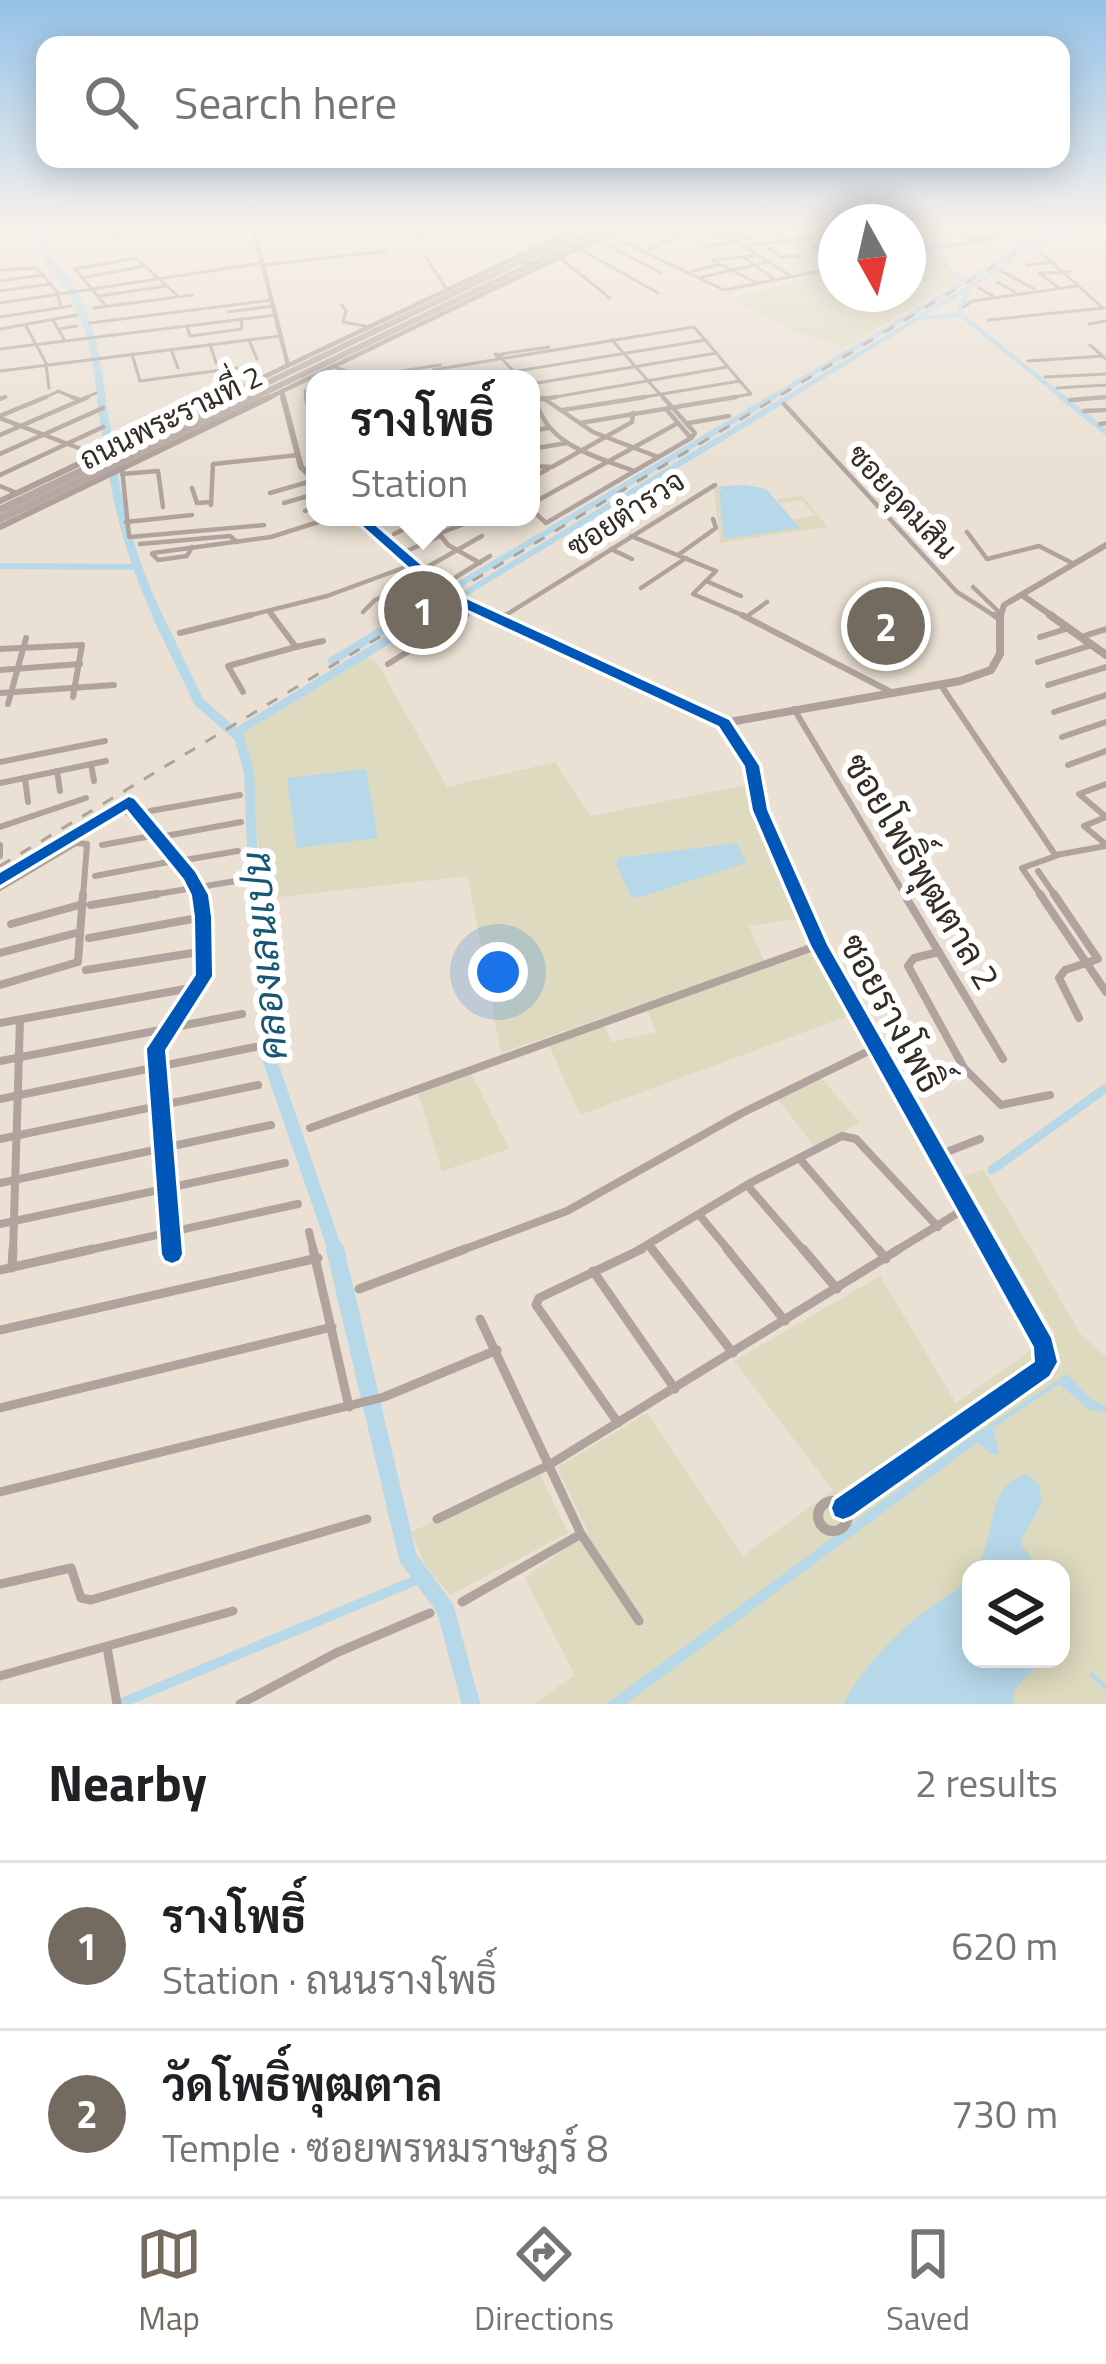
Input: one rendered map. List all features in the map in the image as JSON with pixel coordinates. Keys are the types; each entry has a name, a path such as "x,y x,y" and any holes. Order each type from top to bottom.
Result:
{"highway":[{"name":"ถนนพระรามที่ 2","path":"1,515 15,497 112,464 120,447 426,307"},
{"path":"1,515 431,307"},
{"name":"ถนนพระรามที่ 2","path":"1,515 436,307"},
{"path":"15,497 38,484"}],"street":[{"path":"0,317 61,307"},
{"path":"94,308 103,307"},
{"path":"90,322 223,307"},
{"path":"228,312 255,307"},
{"path":"273,307 288,365"},
{"path":"342,307 344,322 370,327"},
{"name":"ถนนพระรามที่ 2","path":"120,447 413,307"},
{"name":"ถนนพระรามที่ 2","path":"324,370 455,307"},
{"path":"988,320 1105,309"},
{"path":"0,328 77,315"},
{"path":"275,316 0,352 4,370 280,336"},
{"path":"54,318 65,341"},
{"path":"187,326 187,336 243,331 241,320"},
{"path":"1089,324 1106,321"},
{"path":"25,324 46,365 50,388"},
{"path":"58,329 77,326"},
{"path":"413,370 692,327 751,395 580,423"},
{"path":"121,344 132,332"},
{"path":"249,340 257,358"},
{"path":"540,517 546,523 691,438 660,392 612,340"},
{"path":"520,370 706,340"},
{"path":"233,342 238,356"},
{"path":"1099,342 1090,345 1103,354"},
{"path":"220,343 223,353"},
{"path":"210,344 216,363"},
{"path":"433,370 549,347"},
{"path":"171,349 178,368"},
{"path":"540,385 717,353"},
{"path":"132,354 140,381 236,368"},
{"path":"1028,361 1103,354"},
{"path":"118,356 119,366"},
{"path":"286,356 303,358"},
{"path":"500,357 513,370"},
{"path":"332,366 344,370"},
{"path":"540,399 728,367"},
{"path":"1046,377 1106,374"},
{"name":"ถนนพระรามที่ 2","path":"1,515 306,379"},
{"path":"563,410 740,381"},
{"path":"1057,388 1106,386"},
{"path":"0,417 58,391 80,400"},
{"path":"282,391 298,455 306,465"},
{"path":"0,435 96,393"},
{"path":"1070,400 1106,398"},
{"path":"540,399 605,437 658,457"},
{"name":"ซอยอุดมสิน","path":"784,404 957,592 999,615"},
{"path":"0,454 103,408"},
{"path":"1084,411 1106,410"},
{"path":"540,473 634,421 633,413"},
{"path":"540,502 682,424 729,416"},
{"path":"0,417 112,464 158,471 163,507"},
{"path":"540,420 567,443 634,471"},
{"path":"0,475 104,427"},
{"path":"540,429 548,428"},
{"path":"540,448 567,443"},
{"path":"192,488 197,503 211,503 213,464 298,455"},
{"name":"ถนนพระรามที่ 2","path":"38,484 112,464"},
{"path":"112,464 130,538 264,524"},
{"path":"540,466 552,467"},
{"path":"270,493 306,483"},
{"name":"ซอยตำรวจ","path":"500,620 715,485"},
{"path":"0,486 15,497"},
{"path":"284,502 306,496"},
{"path":"126,522 192,515"},
{"path":"641,588 716,528 713,519"},
{"path":"192,548 180,558 151,556 165,550 266,538 306,526"},
{"path":"368,526 455,600 724,723 973,678 997,666 1002,646 999,615 973,587"},
{"path":"394,534 410,526"},
{"path":"433,526 479,563"},
{"path":"410,550 459,526"},
{"path":"967,532 987,559 1039,546 1073,564"},
{"path":"140,544 230,536 240,542 244,555"},
{"path":"429,566 482,536"},
{"path":"631,536 716,571 693,594 891,692"},
{"path":"266,538 272,554"},
{"path":"999,615 1022,595 1106,544"},
{"path":"611,548 632,560"},
{"path":"456,577 490,556"},
{"path":"180,633 269,612 411,565"},
{"path":"363,612 375,600 427,579"},
{"path":"706,581 741,596"},
{"path":"1022,595 1106,655"},
{"path":"746,617 767,602"},
{"path":"388,664 476,609"},
{"path":"269,612 296,647"},
{"path":"1040,637 1069,628"},
{"path":"1081,637 1106,629"},
{"path":"8,704 26,638"},
{"path":"243,692 228,666 323,640"},
{"path":"0,649 82,645 73,697"},
{"path":"1039,662 1092,645"},
{"path":"0,670 80,664"},
{"path":"1048,685 1106,667"},
{"path":"940,684 1056,856"},
{"path":"0,693 114,685"},
{"path":"1054,712 1106,694"},
{"name":"ซอยโพธิ์พุฒตาล 2","path":"794,710 1003,1059"},
{"path":"1062,737 1106,722"},
{"name":"ซอยรางโพธิ์","path":"724,723 748,755 770,837 819,945 1044,1345 1046,1361 844,1508"},
{"path":"0,762 105,741"},
{"path":"63,749 67,769"},
{"path":"1068,765 1106,752"},
{"path":"17,759 28,802"},
{"path":"0,783 106,761"},
{"path":"91,764 94,781"},
{"path":"57,771 60,791"},
{"path":"1104,844 1084,826 1106,817 1079,794 1106,784"},
{"path":"140,817 150,811 239,795"},
{"path":"0,827 86,797"},
{"path":"0,885 129,802 197,888 203,917 203,976 156,1049 172,1254"},
{"path":"117,809 140,817"},
{"path":"102,845 241,822"},
{"path":"0,885 87,844 87,905 78,962 0,985"},
{"path":"1104,844 1022,866 1106,992"},
{"path":"0,845 0,856"},
{"path":"95,876 238,851"},
{"path":"1032,862 1097,957 1096,964 1065,970 1059,977 1079,1018"},
{"path":"1030,880 1038,872"},
{"path":"11,924 87,905 242,880"},
{"path":"89,938 203,917"},
{"path":"0,952 80,932"},
{"path":"310,1128 819,945"},
{"path":"86,970 205,951"},
{"path":"939,952 914,958 908,966 964,1068 1001,1105 1050,1095"},
{"path":"0,1023 196,987"},
{"path":"0,1060 242,1014"},
{"path":"12,1268 20,1020"},
{"path":"0,1099 255,1047"},
{"path":"359,1289 567,1211 742,1113 878,1047"},
{"path":"0,1139 258,1085"},
{"path":"0,1183 271,1125"},
{"path":"618,1423 536,1305 539,1298 649,1246 747,1185 849,1135 938,1226"},
{"path":"937,1155 980,1139"},
{"path":"799,1158 886,1259"},
{"path":"0,1225 285,1163"},
{"path":"747,1185 837,1289"},
{"path":"0,1270 298,1204"},
{"path":"437,1519 549,1465 966,1208"},
{"path":"700,1217 785,1321"},
{"path":"309,1232 353,1406"},
{"path":"649,1246 733,1354"},
{"path":"0,1330 318,1258"},
{"path":"593,1271 675,1389"},
{"path":"481,1319 581,1534 639,1621"},
{"path":"0,1408 332,1328"},
{"path":"0,1492 353,1406 496,1350"},
{"path":"0,1584 71,1568 81,1598 91,1600 367,1519"},
{"path":"463,1602 581,1534"},
{"path":"0,1676 233,1610"},
{"path":"240,1704 336,1653 430,1613"},
{"path":"107,1647 118,1704"}],"shaded area":[{"path":"747,307 905,312 844,348 805,335"},
{"path":"714,486 764,492 800,528 793,519 815,515 802,500 780,503 777,499 802,496 828,527 720,543"},
{"path":"367,657 376,661 447,787 555,762 590,816 747,785 770,861 796,919 749,926 764,961 501,1053 468,876 262,899 254,788 240,732"},
{"path":"810,953 848,1016 580,1115 549,1045 604,1026 612,1042 656,1032 648,1011"},
{"path":"471,1073 509,1149 442,1171 418,1092"},
{"path":"820,1077 860,1123 814,1146 777,1098"},
{"path":"984,1170 1082,1336 1106,1357 1106,1704 534,1704 575,1675 525,1578 588,1532 557,1468 647,1413 743,1556 833,1490 734,1361 880,1276 956,1403 1055,1334 964,1176"},
{"path":"540,1474 568,1533 450,1595 425,1565 411,1532"}],"water":[{"path":"719,486 766,489 800,528 724,539 719,491 723,490"},
{"path":"366,769 378,838 297,848 287,778"},
{"path":"737,843 746,863 637,898 631,896 616,864 619,858"},
{"path":"1067,1374 1093,1401 1106,1406 1106,1412 1090,1410 1059,1384 993,1428 999,1454 991,1454 978,1442 626,1704 606,1704 959,1445"},
{"path":"1027,1474 1039,1485 1042,1503 1020,1542 1032,1560 980,1560 998,1500 1014,1479"},
{"path":"962,1584 962,1668 1035,1668 1014,1690 1014,1704 844,1704 859,1678 896,1636"}],"waterway":[{"name":"คลองเลนเปน","path":"79,307 96,359 102,400"},
{"path":"772,398 924,307"},
{"path":"784,400 937,307"},
{"path":"961,307 959,313 1066,400"},
{"path":"921,318 960,315"},
{"path":"101,397 128,537 159,618"},
{"path":"424,618 789,397"},
{"path":"1062,397 1106,432"},
{"path":"406,616 772,398"},
{"path":"768,400 772,398"},
{"path":"0,566 134,567"},
{"name":"คลองเลนเปน","path":"157,615 199,702 239,737 249,772 254,897"},
{"path":"235,733 429,615"},
{"path":"332,661 406,616"},
{"name":"คลองเลนเปน","path":"254,894 270,1061 335,1249"},
{"path":"992,1170 1106,1088"},
{"name":"คลองเลนเปน","path":"335,1249 408,1558 445,1608 471,1704"},
{"path":"119,1704 426,1576"},
{"path":"1092,1675 1106,1688"}],"railway":[{"path":"0,866 927,307"}],"cycle path":[{"path":"368,526 449,596 724,723 752,766 760,810 819,945 1044,1345 1042,1369 843,1508"},
{"path":"0,880 129,802 200,895 204,976 156,1049 172,1254"}],"place":[{"name":"รางโพธิ์","path":"423,610"},
{"name":"วัดโพธิ์พุฒตาล","path":"886,626"}]}
